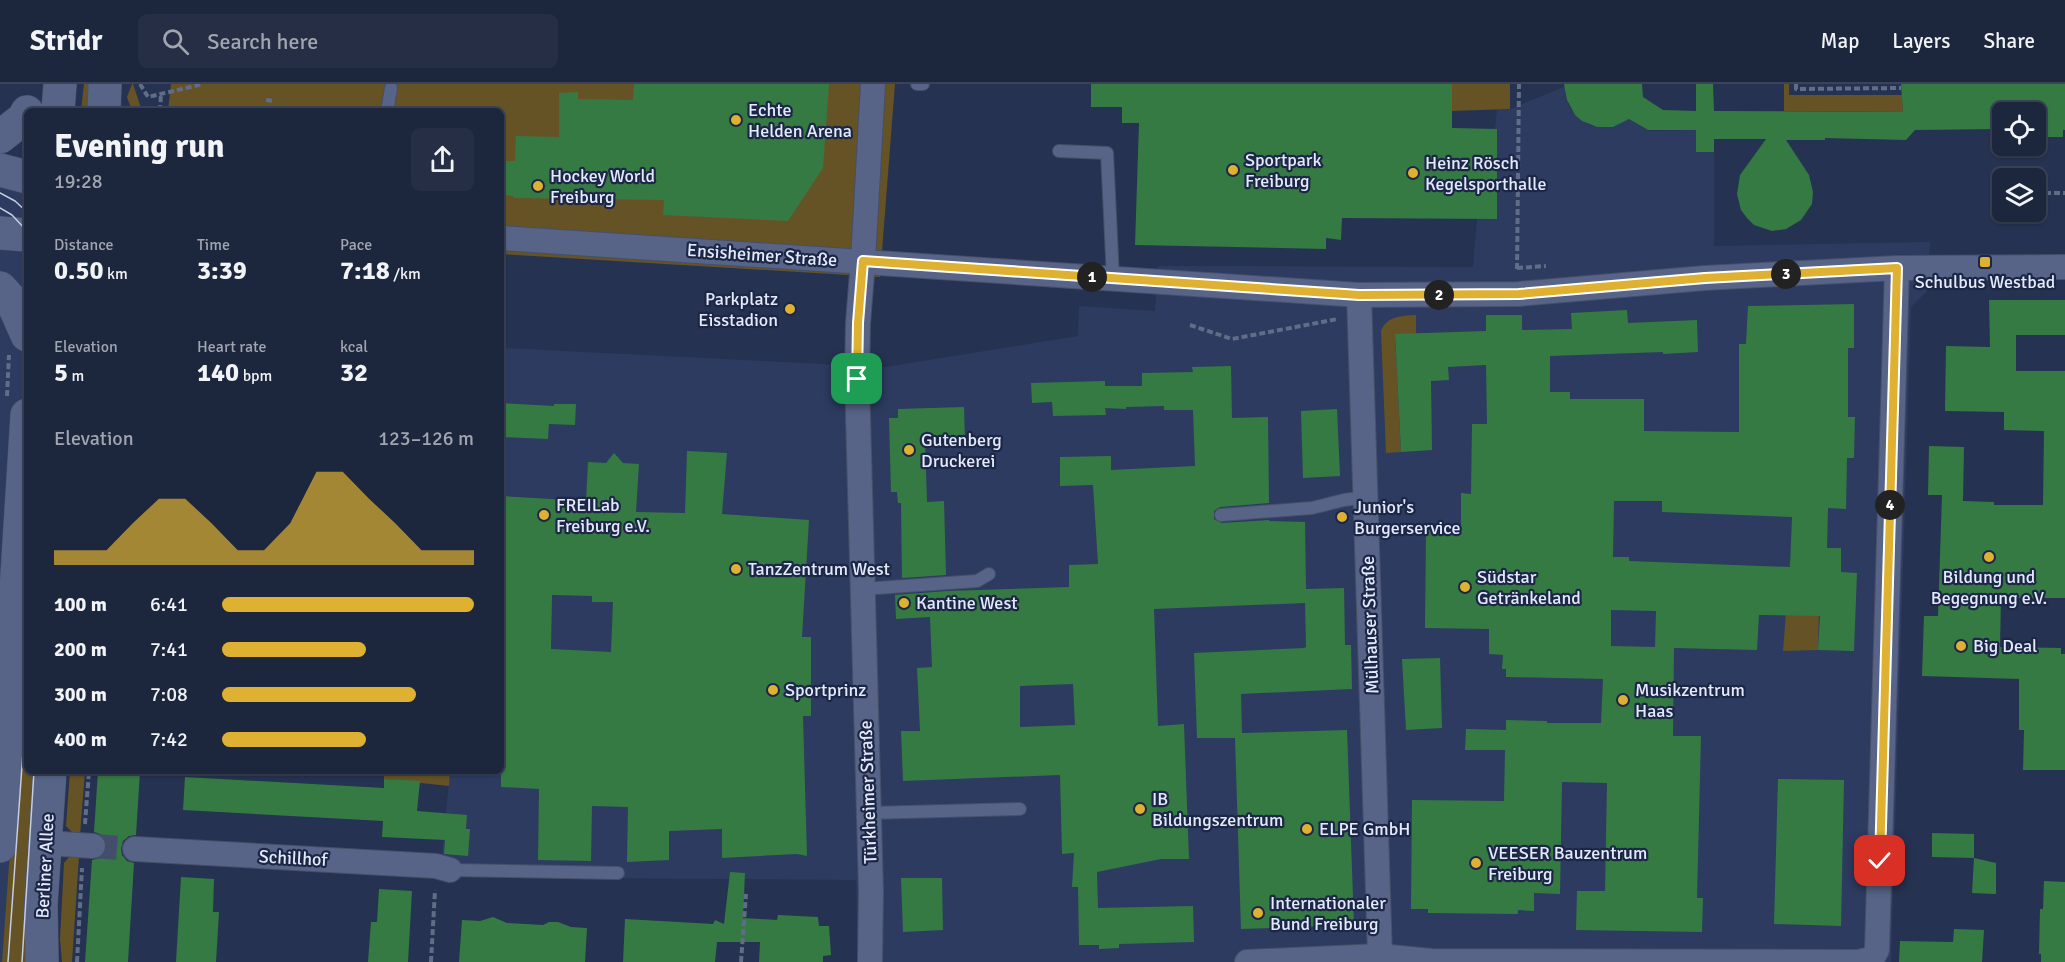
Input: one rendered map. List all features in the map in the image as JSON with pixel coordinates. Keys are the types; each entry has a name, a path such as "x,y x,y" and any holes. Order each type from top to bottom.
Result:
{"main road":[{"path":"28,108 34,84"},
{"path":"58,108 60,84"},
{"path":"0,136 24,118"},
{"path":"0,170 24,176"},
{"path":"0,233 24,235"},
{"path":"0,288 12,301 24,329"},
{"path":"0,846 5,717 24,459"},
{"name":"Berliner Allee","path":"42,962 41,904 50,774"}],"street":[{"name":"Türkheimer Straße","path":"870,962 869,813 857,379 858,323 873,84"},
{"name":"Ensisheimer Straße","path":"504,238 1113,278 1359,305 1705,278 1897,268 2065,267"},
{"path":"1247,962 1380,956 1431,962 1858,962 1872,959 1877,950 1897,268"},
{"name":"Mülhauser Straße","path":"1359,305 1380,956"},
{"path":"46,843 93,846"},
{"name":"Schillhof","path":"135,849 443,868"}],"lane":[{"path":"916,84 923,84"},
{"path":"388,108 391,88"},
{"path":"1059,151 1107,153 1113,278"},
{"path":"1221,515 1312,508 1366,497"},
{"path":"863,589 977,581 989,574"},
{"path":"869,813 1020,809"},
{"path":"443,868 618,873"}],"path":[{"path":"140,84 148,97 203,84"},
{"path":"1517,268 1519,84"},
{"path":"1796,84 1796,89 1901,88"},
{"path":"160,108 161,94"},
{"path":"266,100 273,101"},
{"path":"2046,193 2065,193"},
{"path":"1190,325 1232,339 1359,305"},
{"path":"431,962 443,868"},
{"path":"741,962 746,894"}],"shaded area":[{"path":"84,84 93,84 92,108 81,108"},
{"path":"133,84 141,108 131,108 127,97"},
{"path":"171,84 895,84 880,277 504,254 504,108 168,108"},
{"path":"1452,84 1510,84 1510,109 1452,111"},
{"path":"1784,84 1789,84 1789,95 1902,95 1903,112 1784,111"},
{"path":"1566,86 1570,108 1575,115 1589,125 1613,127 1629,119 1649,131 1696,130 1696,152 1714,152 1714,246 1930,242 1927,291 1911,307 1891,962 858,962 856,880 458,877 441,865 450,774 504,774 504,348 885,367 1078,336 1079,306 1155,311 1158,266 1473,267 1477,219 1497,219 1495,129 1497,110 1510,109"},
{"path":"0,182 11,185 24,195 24,774 27,774 30,962 0,962"},
{"path":"1416,315 1416,334 1395,335 1401,452 1386,453 1381,331 1391,320"},
{"path":"1790,561 1820,561 1818,650 1783,651"},
{"path":"24,657 24,774 40,774 27,962 2,962"},
{"path":"70,774 85,774 80,835 72,832 66,826"},
{"path":"384,774 450,774 449,786 384,779"},
{"path":"79,856 72,962 62,962 60,939 64,863 69,857"}],"building":[{"name":"Echte Helden Arena","path":"634,84 829,84 823,168 788,221 663,215 664,200 514,198 504,195 504,161 515,161 516,136 559,137 559,93 578,92 578,99 633,100"},
{"name":"Sportpark Freiburg","path":"1091,84 1452,84 1452,128 1497,129 1497,219 1342,218 1341,240 1326,238 1326,249 1135,245 1139,123 1122,123 1122,107 1091,107"},
{"path":"1564,84 1642,84 1643,97 1663,110 1696,111 1696,84 1713,84 1714,111 1903,112 1901,84 2065,84 2065,130 2063,130 2063,137 2046,137 2046,102 1992,102 1992,129 1915,130 1906,140 1825,138 1825,140 1786,140 1809,175 1813,192 1812,204 1801,220 1786,229 1772,231 1754,225 1747,218 1741,210 1737,194 1740,175 1766,139 1714,139 1714,152 1696,152 1696,130 1648,130 1629,119 1613,127 1597,127 1582,121 1575,115 1567,100"},
{"path":"1989,300 2065,300 2065,335 2016,335 2016,371 2065,371 2065,598 2001,598 2000,647 2061,648 2061,654 2065,654 2065,770 2023,770 2024,730 2019,730 2019,679 1922,676 1924,616 1938,616 1942,495 1928,495 1929,446 1964,447 1963,501 1994,502 1994,505 2043,505 2044,431 2004,430 2004,412 1945,411 1946,346 1990,347"},
{"path":"1854,304 1854,348 1848,348 1848,417 1855,417 1854,458 1847,458 1846,509 1828,508 1827,548 1841,548 1841,572 1857,573 1854,651 1818,650 1820,616 1759,615 1757,650 1674,648 1673,736 1701,736 1697,898 1703,898 1702,932 1576,930 1577,891 1605,891 1607,783 1562,782 1560,894 1534,893 1534,911 1518,910 1518,914 1428,913 1428,909 1411,909 1412,800 1504,801 1505,750 1465,750 1466,729 1506,730 1506,720 1601,723 1603,679 1506,677 1506,669 1502,669 1503,655 1489,654 1489,629 1425,628 1426,530 1461,530 1461,493 1471,494 1472,424 1487,424 1486,365 1448,367 1449,380 1431,381 1432,450 1401,452 1395,334 1486,331 1486,315 1522,315 1522,330 1572,329 1571,313 1627,310 1628,323 1697,320 1698,352 1550,356 1550,392 1570,392 1570,399 1644,399 1644,431 1739,432 1739,344 1746,344 1748,306","holes":["1614,501 1662,501 1662,512 1792,517 1790,567 1629,561 1629,557 1613,557","1611,610 1656,611 1655,647 1611,646"]},
{"path":"1231,366 1232,418 1268,417 1269,503 1220,507 1214,511 1214,519 1222,523 1269,520 1305,522 1306,589 1344,588 1345,645 1351,645 1352,689 1241,694 1242,733 1347,730 1354,925 1241,929 1235,738 1197,738 1194,653 1304,648 1306,647 1305,603 1154,609 1158,726 1184,724 1189,859 1161,859 1097,872 1098,908 1193,906 1194,942 1119,944 1119,948 1099,949 1099,945 1079,945 1078,887 1072,887 1074,853 1062,854 1060,775 903,781 901,731 920,731 917,668 932,667 930,617 896,619 895,595 1069,587 1069,565 1098,564 1093,485 1060,486 1060,457 1111,456 1111,470 1195,466 1193,410 1164,410 1164,406 1126,407 1126,409 1105,408 1106,415 1053,416 1052,402 1032,403 1031,383 1105,381 1105,386 1142,386 1142,373 1193,372 1192,367","holes":["1073,684 1075,725 1020,727 1020,686"]},
{"path":"504,403 554,406 554,404 576,404 575,425 549,424 548,439 504,437"},
{"path":"964,407 965,441 925,440 927,502 944,501 946,575 902,578 901,503 898,503 897,492 891,492 889,418 898,418 898,409"},
{"path":"1337,409 1340,476 1303,478 1301,411"},
{"path":"687,451 727,453 722,514 809,520 802,637 811,637 811,716 803,716 807,856 797,854 722,858 722,829 669,831 669,860 627,862 628,807 592,806 591,861 538,860 539,789 501,787 501,774 504,774 504,496 586,501 588,462 606,463 614,453 623,463 639,464 636,512 685,513","holes":["552,595 592,596 592,602 613,602 611,652 551,649"]},
{"path":"1440,658 1442,728 1406,730 1402,659"},
{"path":"98,774 140,774 136,835 129,836 123,841 121,849 127,861 134,863 128,962 85,962 92,860 100,858 107,847 105,839 94,832"},
{"path":"185,777 384,788 384,779 420,781 417,811 467,815 466,829 470,829 468,856 444,854 445,840 382,837 383,821 183,810"},
{"path":"1778,779 1844,780 1841,926 1774,924"},
{"path":"1932,833 1974,834 1974,858 1932,857"},
{"path":"1974,858 1996,863 1996,894 1972,893"},
{"path":"730,872 745,873 743,918 777,920 778,915 818,917 819,926 829,926 831,955 823,956 823,962 759,962 760,942 717,942 715,962 623,962 625,919 713,924 715,920 724,924"},
{"path":"181,877 214,879 213,912 219,912 216,962 176,962"},
{"path":"901,878 942,878 943,930 903,932"},
{"path":"2044,881 2065,882 2065,962 2041,962 2041,954 2039,954 2040,909 2043,909"},
{"path":"379,889 412,891 408,962 368,962 371,922 377,922"},
{"path":"493,917 507,923 543,925 558,922 571,927 587,928 585,962 459,962 462,920 480,921"},
{"path":"1954,929 1984,930 1982,962 1899,962 1900,941 1953,942"}],"tunnel":[{"path":"93,846 135,849"}],"tram line":[{"path":"0,193 24,209"},
{"path":"0,208 12,215 24,228"},
{"path":"8,962 24,738"},
{"path":"22,962 34,774"}],"place":[{"name":"Echte Helden Arena","path":"736,120"},
{"name":"Sportpark Freiburg","path":"1233,170"},
{"name":"Heinz Rösch Kegelsporthalle","path":"1413,173"},
{"name":"Hockey World Freiburg","path":"538,186"},
{"name":"Schulbus Westbad","path":"1985,262"},
{"name":"Parkplatz Eisstadion","path":"790,309"},
{"name":"Gutenberg Druckerei","path":"909,450"},
{"name":"FREILab Freiburg e.V.","path":"544,515"},
{"name":"Junior's Burgerservice","path":"1342,517"},
{"name":"Bildung und Begegnung e.V.","path":"1989,557"},
{"name":"TanzZentrum West","path":"736,569"},
{"name":"Südstar Getränkeland","path":"1465,587"},
{"name":"Kantine West","path":"904,603"},
{"name":"Big Deal","path":"1961,646"},
{"name":"Sportprinz","path":"773,690"},
{"name":"Musikzentrum Haas","path":"1623,700"},
{"name":"IB Bildungszentrum","path":"1140,809"},
{"name":"ELPE GmbH","path":"1307,829"},
{"name":"VEESER Bauzentrum Freiburg","path":"1476,863"},
{"name":"Internationaler Bund Freiburg","path":"1258,913"}],"route":[{"path":"857,379 858,323 863,261 1359,295 1519,294 1705,278 1897,268 1880,861"}]}
